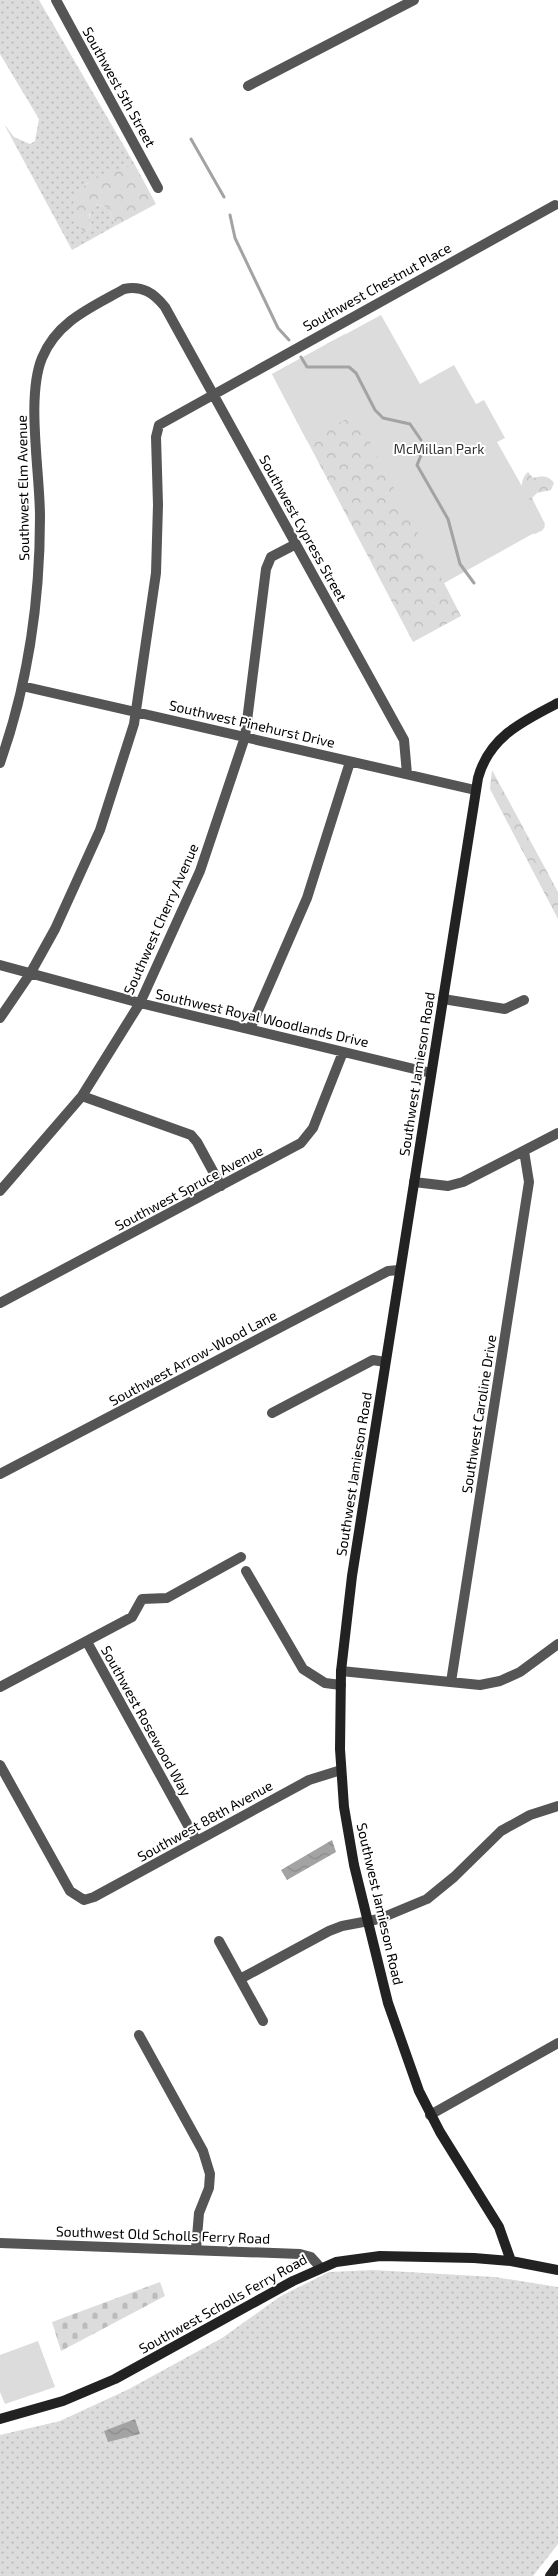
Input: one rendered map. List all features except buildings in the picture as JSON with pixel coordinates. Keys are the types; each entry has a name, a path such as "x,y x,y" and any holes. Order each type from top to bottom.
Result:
{"street":[{"name":"Southwest 5th Street","path":"56,0 158,188"},
{"path":"248,86 414,0"},
{"name":"Southwest Chestnut Place","path":"0,1018 30,974 55,929 100,830 137,712 156,573 156,431 163,421 555,204"},
{"name":"Southwest Elm Avenue","path":"0,763 22,686 34,618 39,565 40,493 35,396 42,358 49,344 67,323 124,289 131,287 146,290 160,301"},
{"name":"Southwest Cypress Street","path":"160,301 404,740 407,774"},
{"name":"Southwest Cherry Avenue","path":"0,1191 82,1096 140,1003 200,871 245,737 266,569 271,557 296,544"},
{"name":"Southwest Pinehurst Drive","path":"22,686 475,790"},
{"name":"Southwest Jamieson Road","path":"511,2261 499,2227 430,2115 416,2084 388,2003 350,1845 341,1770 341,1671 351,1584 475,790 487,753 501,737 558,703"},
{"path":"250,1029 307,898 350,762"},
{"name":"Southwest Royal Woodlands Drive","path":"0,966 140,1003 431,1073"},
{"path":"443,999 505,1009 524,1000"},
{"name":"Southwest Spruce Avenue","path":"0,1303 295,1147 308,1135 343,1052"},
{"path":"82,1096 191,1135 198,1142 222,1186"},
{"path":"414,1182 448,1186 463,1182 558,1133"},
{"name":"Southwest Caroline Drive","path":"451,1682 529,1182 524,1151"},
{"name":"Southwest Arrow-Wood Lane","path":"0,1474 388,1271 399,1270"},
{"path":"272,1413 373,1360 385,1362"},
{"path":"0,1687 132,1617 142,1599 167,1598 241,1558"},
{"path":"246,1571 303,1668 325,1683 341,1686"},
{"name":"Southwest Rosewood Way","path":"87,1642 196,1840"},
{"path":"341,1671 480,1685 500,1682 520,1672 558,1644"},
{"name":"Southwest 88th Avenue","path":"0,1765 70,1891 84,1900 94,1898 196,1840 309,1780 341,1770"},
{"path":"240,1980 329,1931 399,1912 427,1899 454,1878 501,1831 530,1815 558,1806"},
{"path":"218,1941 263,2021"},
{"path":"139,2035 203,2151 207,2163 209,2188 199,2213 196,2249"},
{"path":"430,2115 558,2043"},
{"name":"Southwest Old Scholls Ferry Road","path":"0,2243 196,2249 307,2255 316,2260 320,2267"},
{"name":"Southwest Scholls Ferry Road","path":"0,2419 62,2401 114,2379 320,2267 347,2259 380,2256 511,2261 558,2270"},
{"path":"550,2576 558,2565"}],"green space":[{"path":"0,0 39,0 135,165 86,184 84,234 91,226 90,214 97,204 109,208 115,226 72,250 4,124 14,137 30,144 35,141 39,119 0,54"},
{"path":"135,165 156,204 115,226 109,208 97,204 89,214 91,226 84,234 73,211 75,199 80,191 96,178"},
{"name":"McMillan Park","path":"381,315 420,384 454,365 476,404 484,400 505,438 497,442 545,527 444,583 355,414 307,441 272,374"},
{"path":"345,334 467,570 444,583 461,616 413,642 272,374"},
{"path":"528,472 533,478 545,477 554,483 551,490 537,493 532,498 545,524 543,530 535,534 531,533 523,501 522,484"},
{"path":"492,770 558,892 558,919 490,789"},
{"path":"373,2270 495,2277 558,2287 558,2544 533,2576 0,2576 0,2435 60,2421 129,2389 222,2338 281,2296 329,2272"},
{"path":"160,2282 165,2296 61,2351 52,2322"},
{"path":"38,2341 55,2387 5,2404 0,2392 0,2355"}],"water":[{"path":"332,1840 336,1852 287,1880 281,1870"},
{"path":"135,2419 140,2434 108,2442 104,2431"}],"waterway":[{"path":"191,139 224,197"},
{"path":"230,215 235,238 278,328 289,340"},
{"path":"301,357 307,367 349,367 356,373 375,410 383,418 410,424 421,440"},
{"path":"422,453 417,465 448,519 460,564 474,583"}]}
